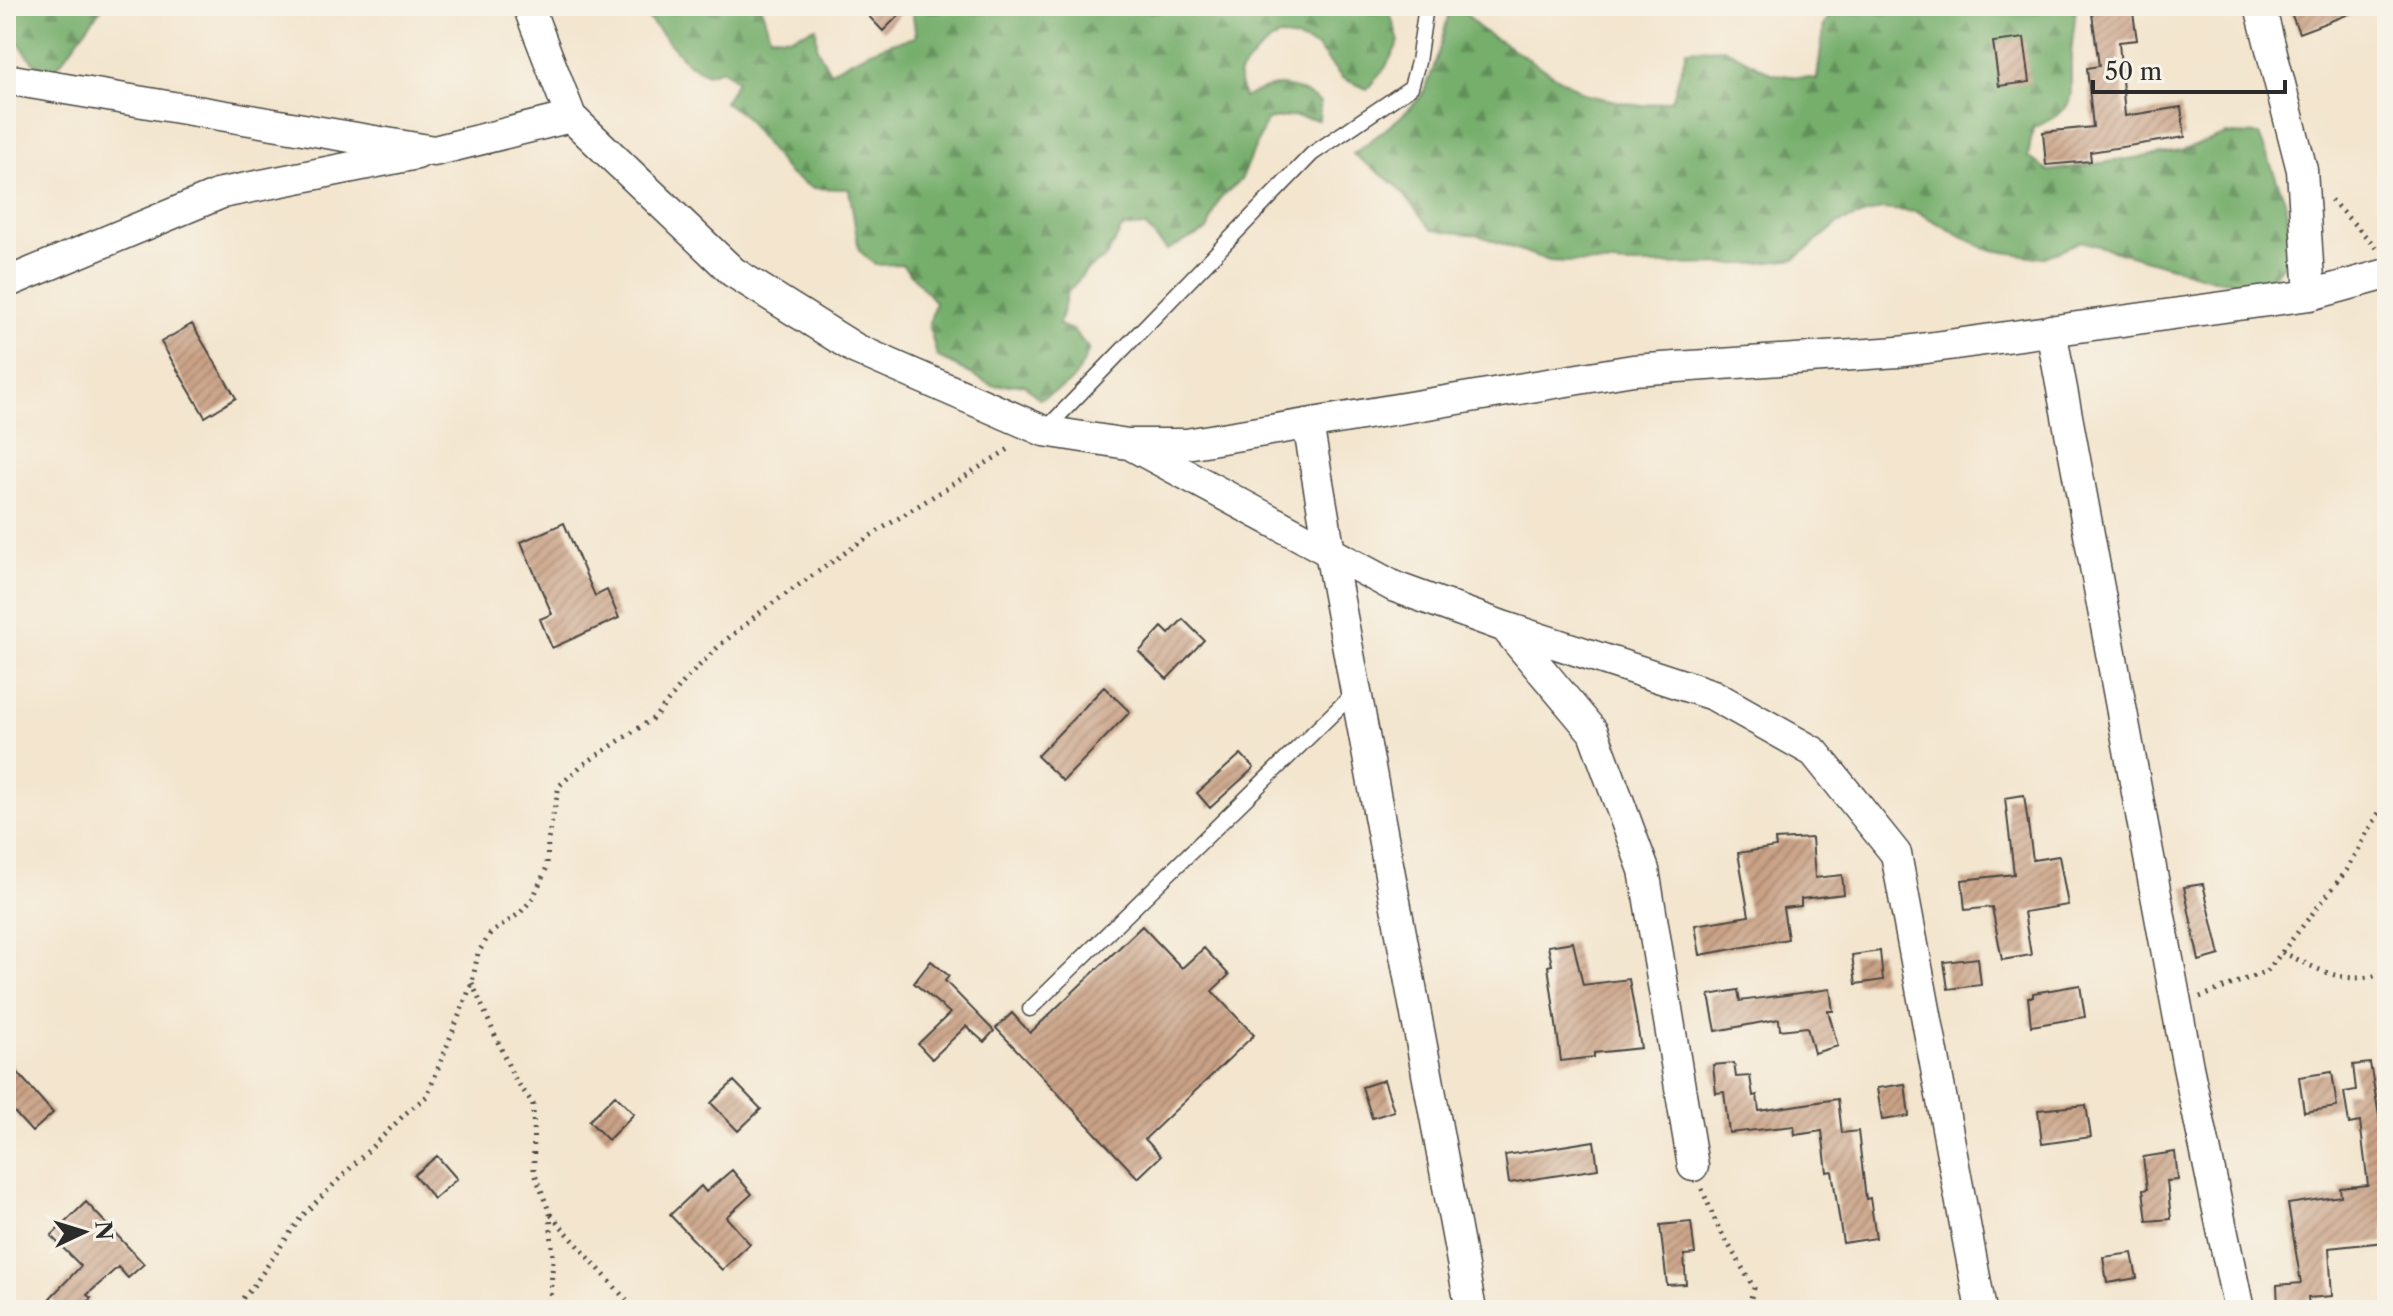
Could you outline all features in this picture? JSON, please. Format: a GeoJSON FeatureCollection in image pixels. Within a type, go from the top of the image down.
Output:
{"type":"FeatureCollection","features":[{"type":"Feature","properties":{"kind":"street"},"geometry":{"type":"LineString","coordinates":[[528,6],[571,117],[733,272],[856,349],[1044,431],[1128,444],[1186,444],[1633,370],[1898,352],[2310,295],[2387,274]]}},
{"type":"Feature","properties":{"kind":"street"},"geometry":{"type":"LineString","coordinates":[[2260,6],[2302,170],[2310,295]]}},
{"type":"Feature","properties":{"kind":"street"},"geometry":{"type":"LineString","coordinates":[[6,79],[434,151]]}},
{"type":"Feature","properties":{"kind":"street"},"geometry":{"type":"LineString","coordinates":[[6,283],[222,193],[434,151],[571,117]]}},
{"type":"Feature","properties":{"kind":"street"},"geometry":{"type":"LineString","coordinates":[[2051,330],[2177,1006],[2239,1310]]}},
{"type":"Feature","properties":{"kind":"street"},"geometry":{"type":"LineString","coordinates":[[1308,424],[1471,1310]]}},
{"type":"Feature","properties":{"kind":"street"},"geometry":{"type":"LineString","coordinates":[[1128,444],[1395,587],[1505,627],[1713,695],[1814,752],[1896,854],[1981,1310]]}},
{"type":"Feature","properties":{"kind":"street"},"geometry":{"type":"LineString","coordinates":[[1505,627],[1593,732],[1644,870],[1693,1166]]}},
{"type":"Feature","properties":{"kind":"lane"},"geometry":{"type":"LineString","coordinates":[[1044,431],[1312,154],[1411,87],[1426,6]]}},
{"type":"Feature","properties":{"kind":"lane"},"geometry":{"type":"LineString","coordinates":[[1030,1009],[1356,691]]}},
{"type":"Feature","properties":{"kind":"path"},"geometry":{"type":"LineString","coordinates":[[2302,170],[2387,259]]}},
{"type":"Feature","properties":{"kind":"path"},"geometry":{"type":"LineString","coordinates":[[232,1310],[252,1288],[301,1217],[427,1096],[472,983],[478,953],[490,934],[520,913],[533,898],[547,867],[548,840],[559,786],[581,766],[654,718],[720,645],[763,610],[930,497],[989,460],[1044,431]]}},
{"type":"Feature","properties":{"kind":"path"},"geometry":{"type":"LineString","coordinates":[[2177,1006],[2267,971],[2347,870],[2387,798]]}},
{"type":"Feature","properties":{"kind":"path"},"geometry":{"type":"LineString","coordinates":[[2282,952],[2338,978],[2368,978],[2387,973]]}},
{"type":"Feature","properties":{"kind":"path"},"geometry":{"type":"LineString","coordinates":[[472,983],[513,1076],[533,1104],[534,1171],[550,1214],[553,1260],[549,1310]]}},
{"type":"Feature","properties":{"kind":"path"},"geometry":{"type":"LineString","coordinates":[[1693,1166],[1717,1225],[1754,1288],[1747,1310]]}},
{"type":"Feature","properties":{"kind":"path"},"geometry":{"type":"LineString","coordinates":[[550,1214],[635,1310]]}},
{"type":"Feature","properties":{"kind":"green space"},"geometry":{"type":"Polygon","coordinates":[[[6,6],[103,6],[53,73],[32,61],[13,35],[6,34],[6,6]]]}},
{"type":"Feature","properties":{"kind":"green space"},"geometry":{"type":"Polygon","coordinates":[[[637,6],[761,6],[770,36],[791,37],[816,27],[817,48],[830,72],[872,51],[916,37],[912,8],[903,11],[898,6],[1388,6],[1399,42],[1385,68],[1367,89],[1342,78],[1317,47],[1297,39],[1278,36],[1255,54],[1238,75],[1244,98],[1264,89],[1291,87],[1320,102],[1319,120],[1293,116],[1267,120],[1241,180],[1220,198],[1207,230],[1167,250],[1145,226],[1122,228],[1107,256],[1086,271],[1067,293],[1059,325],[1073,330],[1089,349],[1080,369],[1065,386],[1039,399],[1024,384],[993,386],[937,356],[929,326],[935,302],[902,264],[875,265],[859,250],[849,189],[812,188],[789,174],[742,114],[724,102],[737,81],[722,69],[707,74],[687,63],[637,6]]]}},
{"type":"Feature","properties":{"kind":"green space"},"geometry":{"type":"Polygon","coordinates":[[[1451,6],[1459,6],[1480,29],[1587,95],[1641,106],[1672,100],[1687,50],[1724,48],[1773,74],[1817,79],[1824,25],[1836,6],[1863,6],[1883,14],[1917,6],[2076,6],[2069,101],[2059,114],[2033,128],[2028,157],[2049,171],[2181,151],[2226,134],[2259,135],[2285,200],[2292,255],[2268,283],[2217,280],[2081,241],[2043,258],[1986,249],[1917,212],[1881,209],[1839,223],[1795,259],[1753,264],[1633,265],[1549,261],[1478,235],[1432,230],[1397,186],[1353,154],[1419,99],[1429,81],[1451,6]]]}},
{"type":"Feature","properties":{"kind":"building"},"geometry":{"type":"Polygon","coordinates":[[[859,6],[908,6],[883,31],[859,6]]]}},
{"type":"Feature","properties":{"kind":"building"},"geometry":{"type":"Polygon","coordinates":[[[2091,6],[2132,6],[2137,40],[2119,42],[2125,116],[2181,107],[2185,137],[2090,152],[2091,161],[2046,165],[2043,132],[2093,127],[2087,68],[2099,66],[2091,6]]]}},
{"type":"Feature","properties":{"kind":"building"},"geometry":{"type":"Polygon","coordinates":[[[2310,6],[2365,8],[2299,33],[2291,13],[2310,6]]]}},
{"type":"Feature","properties":{"kind":"building"},"geometry":{"type":"Polygon","coordinates":[[[2024,38],[2030,82],[1999,86],[1993,42],[2024,38]]]}},
{"type":"Feature","properties":{"kind":"building"},"geometry":{"type":"Polygon","coordinates":[[[192,324],[236,398],[205,417],[161,342],[192,324]]]}},
{"type":"Feature","properties":{"kind":"building"},"geometry":{"type":"Polygon","coordinates":[[[564,523],[595,596],[607,590],[619,618],[552,648],[540,619],[552,614],[521,542],[564,523]]]}},
{"type":"Feature","properties":{"kind":"building"},"geometry":{"type":"Polygon","coordinates":[[[1183,619],[1204,640],[1167,679],[1139,652],[1162,627],[1169,634],[1183,619]]]}},
{"type":"Feature","properties":{"kind":"building"},"geometry":{"type":"Polygon","coordinates":[[[1104,687],[1130,712],[1063,781],[1037,756],[1104,687]]]}},
{"type":"Feature","properties":{"kind":"building"},"geometry":{"type":"Polygon","coordinates":[[[1241,754],[1254,768],[1210,808],[1197,793],[1241,754]]]}},
{"type":"Feature","properties":{"kind":"building"},"geometry":{"type":"Polygon","coordinates":[[[2024,795],[2033,860],[2059,856],[2068,905],[2024,912],[2031,955],[2002,960],[1992,907],[1965,910],[1962,880],[2014,874],[2005,798],[2024,795]]]}},
{"type":"Feature","properties":{"kind":"building"},"geometry":{"type":"Polygon","coordinates":[[[1812,838],[1815,878],[1842,875],[1844,894],[1801,899],[1801,906],[1783,908],[1788,939],[1700,955],[1695,925],[1749,916],[1738,853],[1776,847],[1775,840],[1812,838]]]}},
{"type":"Feature","properties":{"kind":"building"},"geometry":{"type":"Polygon","coordinates":[[[2203,884],[2220,955],[2199,961],[2184,887],[2203,884]]]}},
{"type":"Feature","properties":{"kind":"building"},"geometry":{"type":"Polygon","coordinates":[[[1142,926],[1182,968],[1204,948],[1229,975],[1212,991],[1254,1035],[1145,1139],[1161,1156],[1138,1178],[996,1028],[1012,1013],[1030,1033],[1142,926]]]}},
{"type":"Feature","properties":{"kind":"building"},"geometry":{"type":"Polygon","coordinates":[[[1573,942],[1583,985],[1629,979],[1641,1048],[1594,1053],[1594,1057],[1561,1061],[1548,946],[1573,942]]]}},
{"type":"Feature","properties":{"kind":"building"},"geometry":{"type":"Polygon","coordinates":[[[1880,951],[1883,980],[1856,984],[1852,955],[1880,951]]]}},
{"type":"Feature","properties":{"kind":"building"},"geometry":{"type":"Polygon","coordinates":[[[1978,958],[1981,985],[1948,989],[1944,962],[1978,958]]]}},
{"type":"Feature","properties":{"kind":"building"},"geometry":{"type":"Polygon","coordinates":[[[931,961],[949,976],[945,981],[994,1031],[984,1042],[966,1026],[932,1059],[918,1044],[950,1013],[914,983],[931,961]]]}},
{"type":"Feature","properties":{"kind":"building"},"geometry":{"type":"Polygon","coordinates":[[[2080,985],[2085,1017],[2031,1026],[2028,997],[2033,997],[2033,993],[2080,985]]]}},
{"type":"Feature","properties":{"kind":"building"},"geometry":{"type":"Polygon","coordinates":[[[1830,989],[1833,1011],[1828,1011],[1838,1046],[1814,1053],[1807,1027],[1780,1030],[1779,1019],[1716,1031],[1709,995],[1738,990],[1740,1001],[1830,989]]]}},
{"type":"Feature","properties":{"kind":"building"},"geometry":{"type":"Polygon","coordinates":[[[6,1059],[53,1113],[32,1132],[6,1103],[6,1059]]]}},
{"type":"Feature","properties":{"kind":"building"},"geometry":{"type":"Polygon","coordinates":[[[1734,1063],[1736,1077],[1750,1076],[1759,1111],[1838,1099],[1842,1133],[1858,1131],[1866,1199],[1870,1198],[1876,1238],[1843,1243],[1832,1171],[1827,1172],[1822,1131],[1795,1135],[1794,1126],[1729,1133],[1724,1092],[1716,1093],[1713,1065],[1734,1063]]]}},
{"type":"Feature","properties":{"kind":"building"},"geometry":{"type":"Polygon","coordinates":[[[2370,1063],[2387,1162],[2387,1227],[2383,1227],[2384,1242],[2329,1248],[2332,1296],[2308,1298],[2309,1310],[2278,1310],[2277,1285],[2301,1283],[2288,1204],[2341,1196],[2340,1188],[2368,1185],[2360,1122],[2349,1124],[2344,1092],[2356,1090],[2353,1065],[2370,1063]]]}},
{"type":"Feature","properties":{"kind":"building"},"geometry":{"type":"Polygon","coordinates":[[[2332,1072],[2337,1107],[2304,1112],[2299,1077],[2332,1072]]]}},
{"type":"Feature","properties":{"kind":"building"},"geometry":{"type":"Polygon","coordinates":[[[1384,1080],[1394,1111],[1372,1118],[1362,1087],[1384,1080]]]}},
{"type":"Feature","properties":{"kind":"building"},"geometry":{"type":"Polygon","coordinates":[[[734,1081],[761,1109],[738,1131],[711,1103],[734,1081]]]}},
{"type":"Feature","properties":{"kind":"building"},"geometry":{"type":"Polygon","coordinates":[[[1905,1084],[1909,1116],[1882,1120],[1877,1088],[1905,1084]]]}},
{"type":"Feature","properties":{"kind":"building"},"geometry":{"type":"Polygon","coordinates":[[[615,1095],[634,1114],[608,1140],[589,1121],[615,1095]]]}},
{"type":"Feature","properties":{"kind":"building"},"geometry":{"type":"Polygon","coordinates":[[[2086,1105],[2091,1137],[2042,1144],[2038,1110],[2086,1105]]]}},
{"type":"Feature","properties":{"kind":"building"},"geometry":{"type":"Polygon","coordinates":[[[1594,1141],[1598,1169],[1509,1183],[1505,1155],[1594,1141]]]}},
{"type":"Feature","properties":{"kind":"building"},"geometry":{"type":"Polygon","coordinates":[[[2175,1152],[2178,1180],[2167,1181],[2171,1219],[2147,1221],[2143,1157],[2175,1152]]]}},
{"type":"Feature","properties":{"kind":"building"},"geometry":{"type":"Polygon","coordinates":[[[437,1156],[457,1179],[434,1199],[414,1175],[437,1156]]]}},
{"type":"Feature","properties":{"kind":"building"},"geometry":{"type":"Polygon","coordinates":[[[732,1170],[752,1194],[726,1217],[750,1244],[722,1270],[670,1215],[701,1186],[706,1192],[732,1170]]]}},
{"type":"Feature","properties":{"kind":"building"},"geometry":{"type":"Polygon","coordinates":[[[86,1202],[144,1264],[128,1278],[118,1267],[87,1295],[91,1298],[80,1310],[63,1310],[50,1298],[81,1266],[51,1236],[86,1202]]]}},
{"type":"Feature","properties":{"kind":"building"},"geometry":{"type":"Polygon","coordinates":[[[1691,1222],[1695,1254],[1684,1255],[1686,1284],[1667,1285],[1660,1225],[1691,1222]]]}},
{"type":"Feature","properties":{"kind":"building"},"geometry":{"type":"Polygon","coordinates":[[[2132,1253],[2137,1278],[2107,1283],[2103,1257],[2132,1253]]]}}]}
